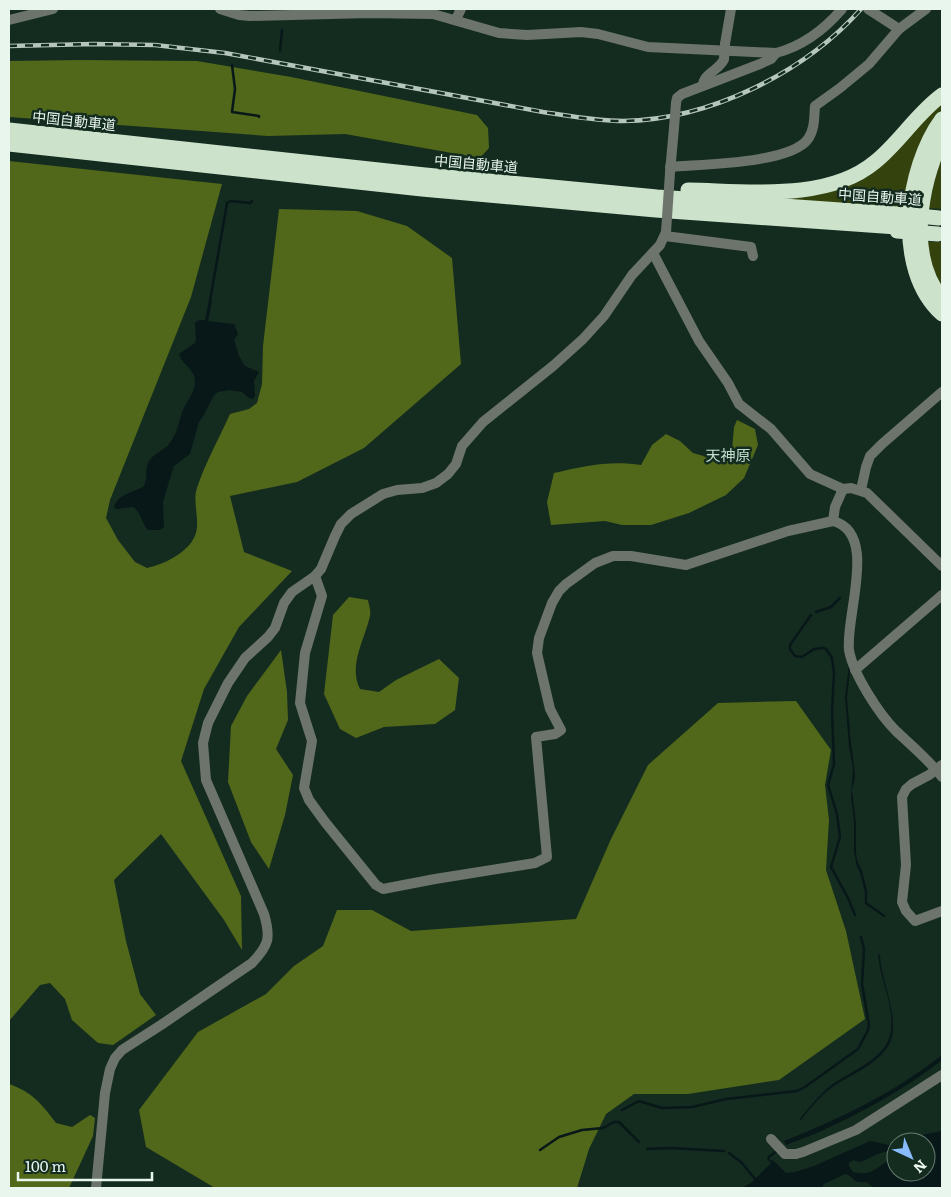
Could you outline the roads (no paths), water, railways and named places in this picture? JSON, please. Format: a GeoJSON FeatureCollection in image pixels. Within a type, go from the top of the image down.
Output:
{"type":"FeatureCollection","features":[{"type":"Feature","properties":{"kind":"highway"},"geometry":{"type":"LineString","coordinates":[[564,188],[790,191],[831,186],[853,177],[873,164],[924,110],[942,95]]}},
{"type":"Feature","properties":{"kind":"highway"},"geometry":{"type":"LineString","coordinates":[[942,118],[927,145],[918,172],[913,200],[910,238],[917,277],[942,314]]}},
{"type":"Feature","properties":{"kind":"highway","name":"中国自動車道"},"geometry":{"type":"LineString","coordinates":[[9,130],[425,176],[657,197],[897,224]]}},
{"type":"Feature","properties":{"kind":"highway"},"geometry":{"type":"LineString","coordinates":[[942,138],[925,190],[921,235],[923,255],[928,274],[942,299]]}},
{"type":"Feature","properties":{"kind":"highway","name":"中国自動車道"},"geometry":{"type":"LineString","coordinates":[[9,144],[422,189],[656,210],[764,218],[940,227]]}},
{"type":"Feature","properties":{"kind":"street"},"geometry":{"type":"LineString","coordinates":[[9,20],[53,9]]}},
{"type":"Feature","properties":{"kind":"street"},"geometry":{"type":"LineString","coordinates":[[220,9],[239,15],[250,16],[410,12],[433,14],[499,32],[527,35],[581,32],[598,34],[654,48],[776,53],[792,49],[805,42],[821,30],[842,9]]}},
{"type":"Feature","properties":{"kind":"street"},"geometry":{"type":"LineString","coordinates":[[456,20],[461,9]]}},
{"type":"Feature","properties":{"kind":"street"},"geometry":{"type":"LineString","coordinates":[[703,85],[705,78],[717,70],[724,59],[732,9]]}},
{"type":"Feature","properties":{"kind":"street"},"geometry":{"type":"LineString","coordinates":[[868,9],[899,29]]}},
{"type":"Feature","properties":{"kind":"street"},"geometry":{"type":"LineString","coordinates":[[670,170],[764,159],[783,155],[800,148],[813,130],[815,106],[869,64],[899,29],[926,9]]}},
{"type":"Feature","properties":{"kind":"street"},"geometry":{"type":"LineString","coordinates":[[96,1188],[105,1092],[110,1069],[115,1058],[122,1050],[161,1026],[252,964],[263,952],[268,939],[268,928],[264,914],[206,780],[203,742],[208,723],[228,684],[245,658],[275,628],[284,603],[292,592],[315,576],[326,560],[341,524],[351,514],[383,494],[397,490],[422,488],[436,483],[448,474],[456,464],[462,446],[469,436],[499,407],[553,366],[583,338],[604,316],[632,274],[653,254],[665,234],[677,98],[703,85],[771,59],[776,53]]}},
{"type":"Feature","properties":{"kind":"street"},"geometry":{"type":"LineString","coordinates":[[665,234],[750,247],[752,256]]}},
{"type":"Feature","properties":{"kind":"street"},"geometry":{"type":"LineString","coordinates":[[653,254],[699,340],[728,383],[739,404],[771,429],[810,474],[843,488],[852,488],[867,493],[942,566]]}},
{"type":"Feature","properties":{"kind":"street"},"geometry":{"type":"LineString","coordinates":[[861,490],[870,456],[942,392]]}},
{"type":"Feature","properties":{"kind":"street"},"geometry":{"type":"LineString","coordinates":[[833,521],[835,508],[843,488]]}},
{"type":"Feature","properties":{"kind":"street"},"geometry":{"type":"LineString","coordinates":[[315,576],[322,596],[305,653],[300,702],[312,741],[304,788],[309,800],[325,822],[376,885],[383,889],[535,863],[547,857],[536,737],[555,734],[561,730],[550,709],[537,653],[552,603],[566,584],[595,563],[613,556],[630,556],[686,565],[788,531],[833,521],[840,522],[852,534],[856,543],[857,570],[848,640],[855,670],[860,682],[894,730],[940,770],[912,784],[906,789],[902,797],[906,865],[902,902],[906,911],[915,920],[942,911]]}},
{"type":"Feature","properties":{"kind":"street"},"geometry":{"type":"LineString","coordinates":[[855,670],[942,595]]}},
{"type":"Feature","properties":{"kind":"street"},"geometry":{"type":"LineString","coordinates":[[771,1139],[784,1154],[804,1152],[856,1130],[942,1075]]}},
{"type":"Feature","properties":{"kind":"waterway"},"geometry":{"type":"LineString","coordinates":[[280,51],[282,30]]}},
{"type":"Feature","properties":{"kind":"waterway"},"geometry":{"type":"LineString","coordinates":[[232,65],[235,89],[232,112],[259,117]]}},
{"type":"Feature","properties":{"kind":"waterway"},"geometry":{"type":"LineString","coordinates":[[210,301],[227,203],[231,201],[250,203],[252,201]]}},
{"type":"Feature","properties":{"kind":"waterway"},"geometry":{"type":"LineString","coordinates":[[816,612],[831,607],[840,598]]}},
{"type":"Feature","properties":{"kind":"waterway"},"geometry":{"type":"LineString","coordinates":[[811,615],[790,645],[790,649],[795,656],[802,657],[814,649],[823,648],[826,649],[832,658],[834,673],[832,711],[834,764],[828,785],[837,814],[840,837],[831,867],[855,915]]}},
{"type":"Feature","properties":{"kind":"waterway"},"geometry":{"type":"LineString","coordinates":[[861,872],[866,891],[866,903],[884,916]]}},
{"type":"Feature","properties":{"kind":"waterway"},"geometry":{"type":"LineString","coordinates":[[622,1110],[639,1101],[662,1108],[692,1107],[726,1099],[797,1091],[858,1049],[869,1025],[862,984],[864,949],[861,937]]}},
{"type":"Feature","properties":{"kind":"waterway"},"geometry":{"type":"LineString","coordinates":[[540,1150],[559,1137],[582,1130],[603,1128],[614,1122],[619,1122],[639,1142]]}},
{"type":"Feature","properties":{"kind":"waterway"},"geometry":{"type":"LineString","coordinates":[[647,1149],[669,1148],[724,1151]]}},
{"type":"Feature","properties":{"kind":"waterway"},"geometry":{"type":"LineString","coordinates":[[769,1157],[778,1150]]}},
{"type":"Feature","properties":{"kind":"waterway"},"geometry":{"type":"LineString","coordinates":[[729,1153],[741,1162],[756,1180]]}},
{"type":"Feature","properties":{"kind":"railway"},"geometry":{"type":"LineString","coordinates":[[9,46],[155,45],[225,53],[543,112],[623,121],[656,119],[688,112],[721,102],[753,89],[812,53],[838,32],[861,9]]}},
{"type":"Feature","properties":{"kind":"district","name":"天神原"},"geometry":{"type":"Point","coordinates":[728,456]}}]}
